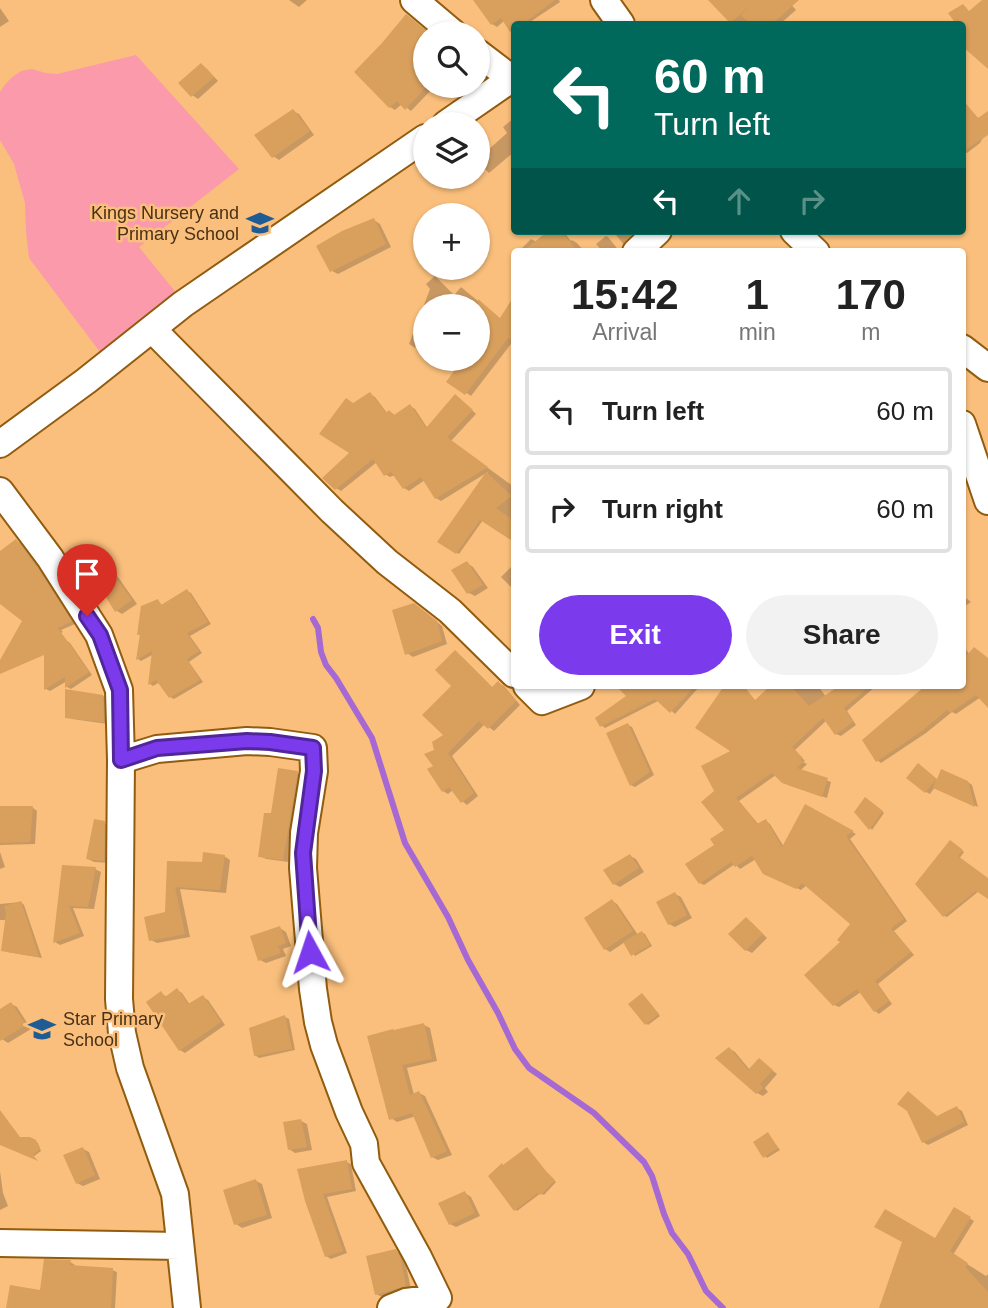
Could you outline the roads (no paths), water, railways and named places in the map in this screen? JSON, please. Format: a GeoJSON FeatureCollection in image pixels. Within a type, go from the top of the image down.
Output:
{"type":"FeatureCollection","features":[{"type":"Feature","properties":{"kind":"street"},"geometry":{"type":"LineString","coordinates":[[414,0],[439,21]]}},
{"type":"Feature","properties":{"kind":"street"},"geometry":{"type":"LineString","coordinates":[[490,62],[511,77]]}},
{"type":"Feature","properties":{"kind":"street"},"geometry":{"type":"LineString","coordinates":[[463,112],[511,79]]}},
{"type":"Feature","properties":{"kind":"street"},"geometry":{"type":"LineString","coordinates":[[0,444],[86,381],[183,304],[413,146]]}},
{"type":"Feature","properties":{"kind":"street"},"geometry":{"type":"LineString","coordinates":[[640,248],[654,235]]}},
{"type":"Feature","properties":{"kind":"street"},"geometry":{"type":"LineString","coordinates":[[798,235],[812,248]]}},
{"type":"Feature","properties":{"kind":"street"},"geometry":{"type":"LineString","coordinates":[[152,328],[332,511],[387,562],[450,611],[511,671]]}},
{"type":"Feature","properties":{"kind":"street"},"geometry":{"type":"LineString","coordinates":[[966,351],[988,368]]}},
{"type":"Feature","properties":{"kind":"street"},"geometry":{"type":"LineString","coordinates":[[966,436],[988,500]]}},
{"type":"Feature","properties":{"kind":"street"},"geometry":{"type":"LineString","coordinates":[[0,491],[50,558],[100,635],[120,690],[119,999],[122,1033],[130,1068],[174,1194],[187,1308]]}},
{"type":"Feature","properties":{"kind":"street"},"geometry":{"type":"LineString","coordinates":[[530,689],[542,701],[573,689]]}},
{"type":"Feature","properties":{"kind":"street"},"geometry":{"type":"LineString","coordinates":[[121,760],[157,748],[247,741],[313,748],[314,771],[304,833],[303,868],[318,1022],[349,1112],[364,1144],[366,1163],[438,1298],[406,1302],[391,1308]]}},
{"type":"Feature","properties":{"kind":"street"},"geometry":{"type":"LineString","coordinates":[[0,1243],[180,1246]]}},
{"type":"Feature","properties":{"kind":"waterway"},"geometry":{"type":"LineString","coordinates":[[313,619],[318,628],[321,652],[326,665],[372,738],[405,843],[448,917],[515,1049],[529,1068],[594,1113],[644,1162],[652,1176],[672,1233],[688,1254],[706,1291],[723,1308]]}},
{"type":"Feature","properties":{"kind":"place","name":"Kings Nursery and Primary School"},"geometry":{"type":"Point","coordinates":[260,223]}},
{"type":"Feature","properties":{"kind":"place","name":"Star Primary School"},"geometry":{"type":"Point","coordinates":[42,1029]}}]}
